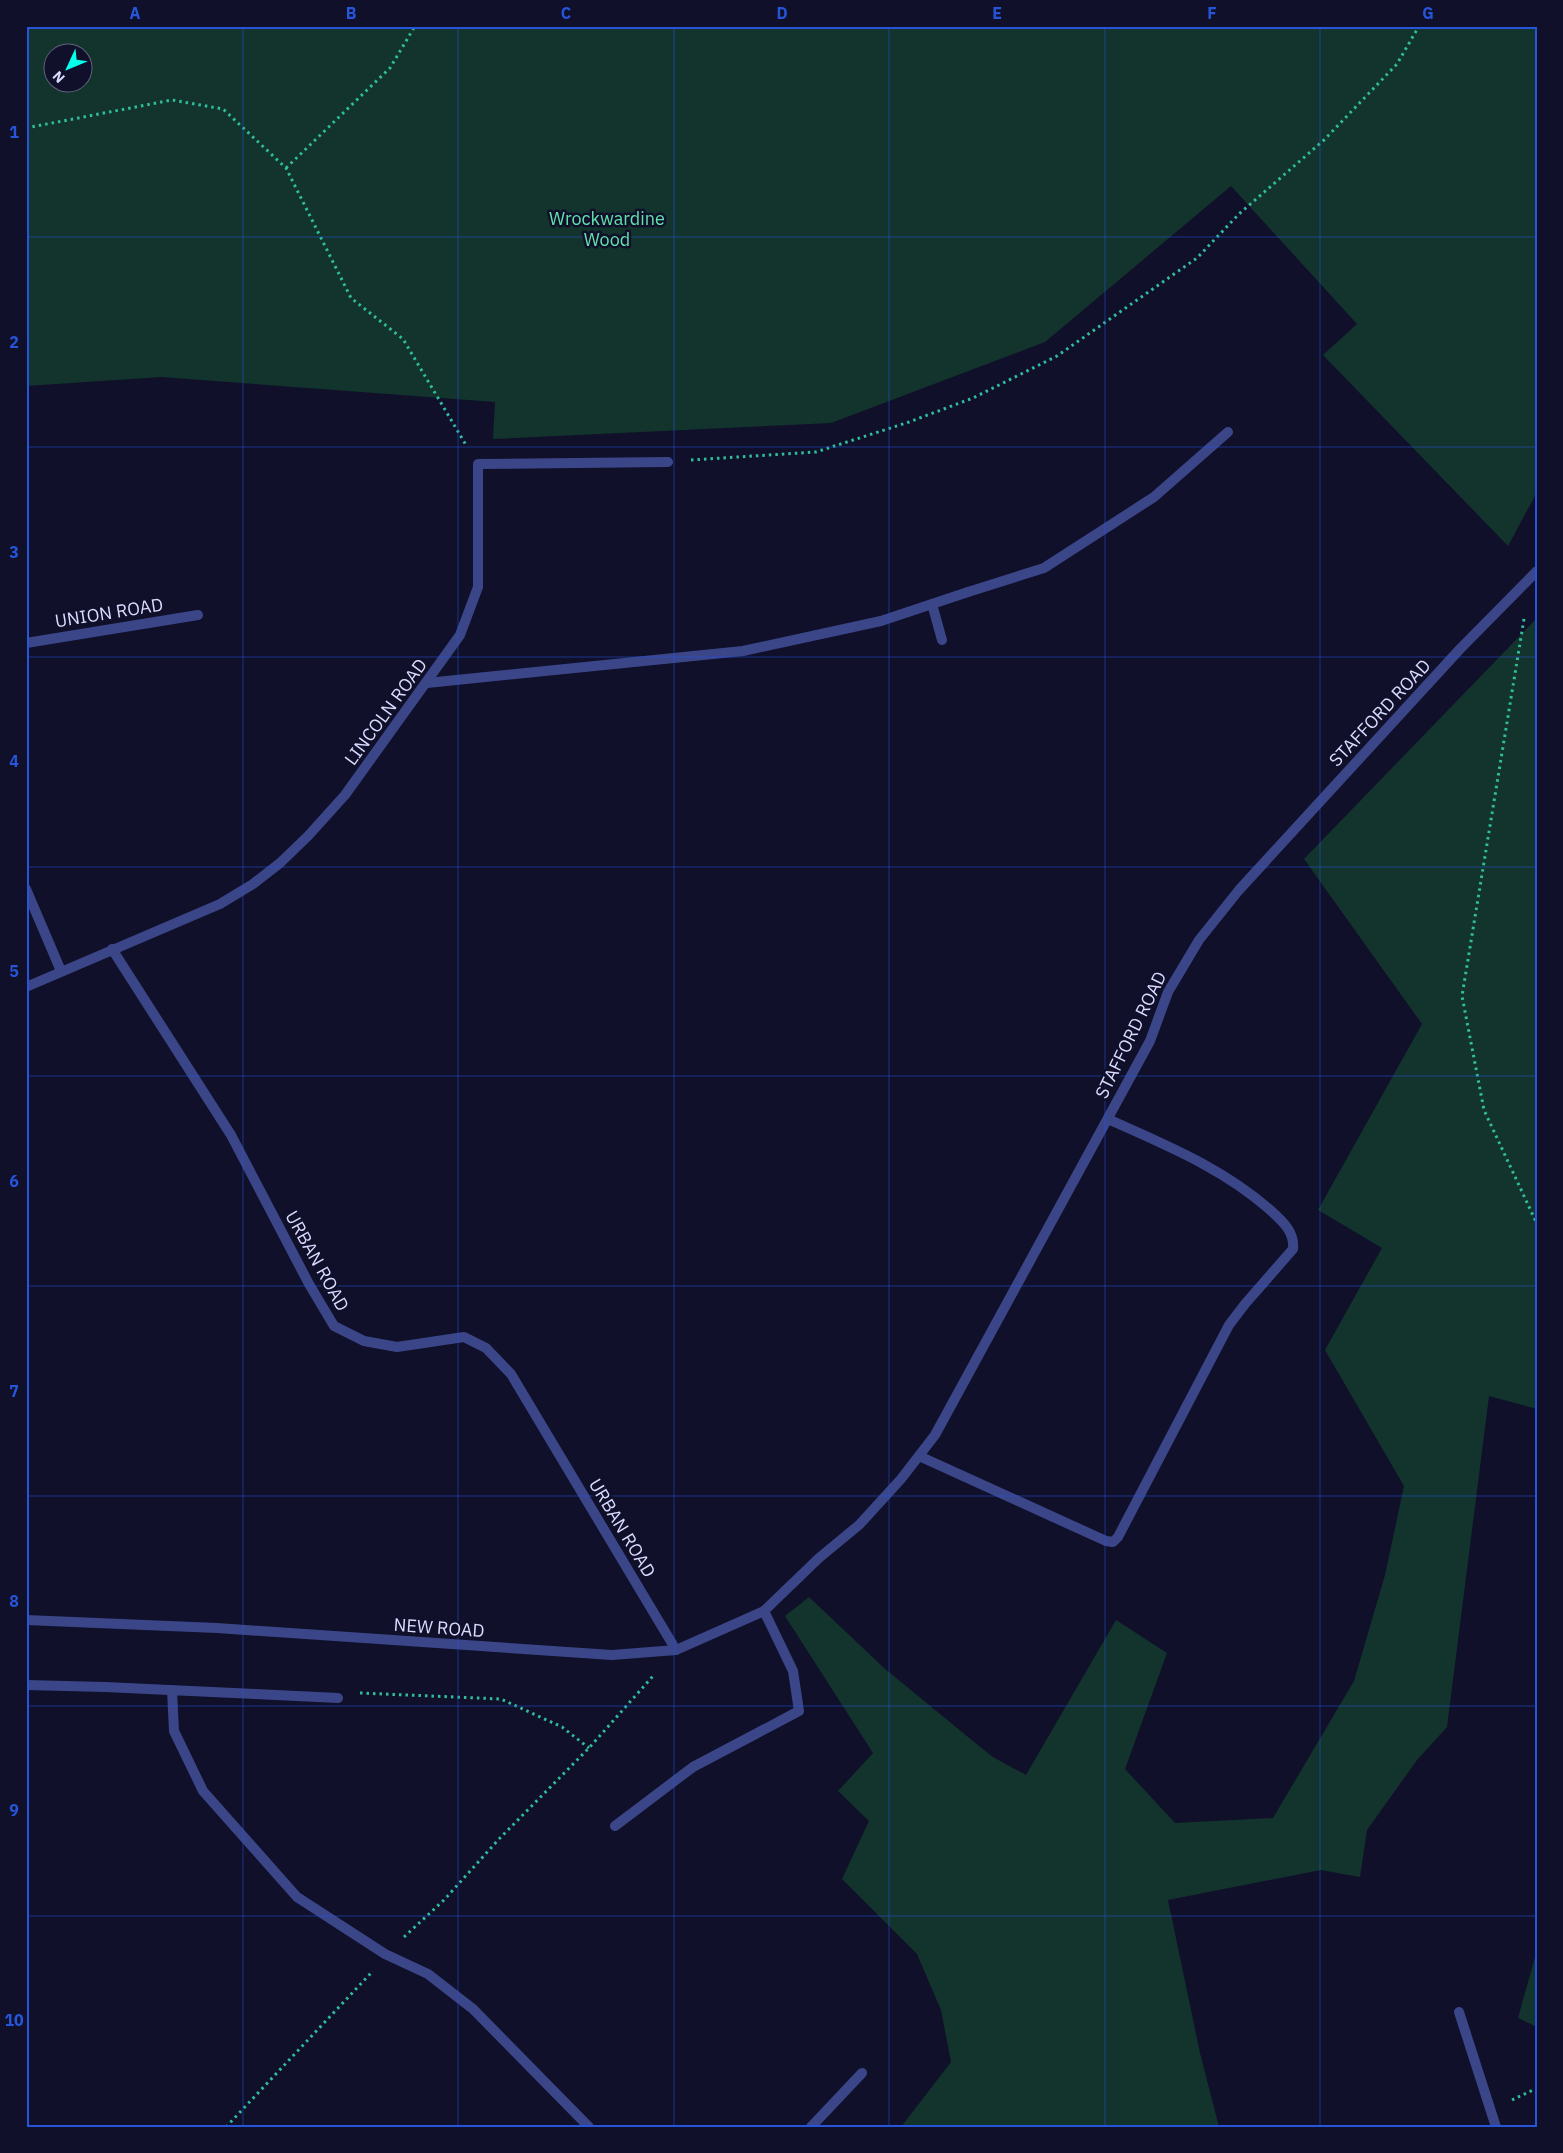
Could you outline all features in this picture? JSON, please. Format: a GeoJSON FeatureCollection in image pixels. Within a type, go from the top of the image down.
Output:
{"type":"FeatureCollection","features":[{"type":"Feature","properties":{"kind":"street"},"geometry":{"type":"LineString","coordinates":[[427,683],[743,651],[881,621],[1044,568],[1154,497],[1228,432]]}},
{"type":"Feature","properties":{"kind":"street"},"geometry":{"type":"LineString","coordinates":[[478,464],[668,462]]}},
{"type":"Feature","properties":{"kind":"street","name":"LINCOLN ROAD"},"geometry":{"type":"LineString","coordinates":[[26,987],[220,904],[253,884],[280,863],[308,836],[345,795],[427,683],[460,634],[478,587],[478,464]]}},
{"type":"Feature","properties":{"kind":"street","name":"STAFFORD ROAD"},"geometry":{"type":"LineString","coordinates":[[820,1558],[859,1526],[901,1479],[935,1435],[1150,1041],[1168,992],[1199,940],[1246,883],[1460,649],[1537,571]]}},
{"type":"Feature","properties":{"kind":"street"},"geometry":{"type":"LineString","coordinates":[[932,604],[942,640]]}},
{"type":"Feature","properties":{"kind":"street","name":"UNION ROAD"},"geometry":{"type":"LineString","coordinates":[[26,643],[198,615]]}},
{"type":"Feature","properties":{"kind":"street"},"geometry":{"type":"LineString","coordinates":[[26,889],[61,971]]}},
{"type":"Feature","properties":{"kind":"street","name":"URBAN ROAD"},"geometry":{"type":"LineString","coordinates":[[112,949],[231,1135],[309,1284],[334,1326],[364,1341],[398,1347],[464,1337],[486,1348],[511,1374],[676,1650]]}},
{"type":"Feature","properties":{"kind":"street"},"geometry":{"type":"LineString","coordinates":[[919,1456],[1106,1541],[1113,1542],[1118,1537],[1229,1325],[1293,1249],[1294,1239],[1289,1229],[1239,1184],[1198,1160],[1108,1119]]}},
{"type":"Feature","properties":{"kind":"street","name":"NEW ROAD"},"geometry":{"type":"LineString","coordinates":[[26,1620],[217,1628],[612,1655],[676,1650],[764,1611],[820,1558]]}},
{"type":"Feature","properties":{"kind":"street"},"geometry":{"type":"LineString","coordinates":[[615,1826],[693,1767],[799,1711],[793,1671],[764,1611]]}},
{"type":"Feature","properties":{"kind":"street"},"geometry":{"type":"LineString","coordinates":[[26,1685],[338,1698]]}},
{"type":"Feature","properties":{"kind":"street"},"geometry":{"type":"LineString","coordinates":[[172,1690],[174,1730],[204,1792],[297,1897],[385,1954],[428,1974],[473,2008],[575,2110],[589,2127]]}},
{"type":"Feature","properties":{"kind":"street"},"geometry":{"type":"LineString","coordinates":[[1460,2012],[1496,2127]]}},
{"type":"Feature","properties":{"kind":"street"},"geometry":{"type":"LineString","coordinates":[[813,2126],[862,2073]]}},
{"type":"Feature","properties":{"kind":"path"},"geometry":{"type":"LineString","coordinates":[[286,168],[390,68],[415,26]]}},
{"type":"Feature","properties":{"kind":"path"},"geometry":{"type":"LineString","coordinates":[[668,462],[816,452],[909,422],[973,398],[1057,356],[1197,258],[1239,214],[1324,140],[1397,64],[1418,26]]}},
{"type":"Feature","properties":{"kind":"path"},"geometry":{"type":"LineString","coordinates":[[26,128],[172,100],[223,109],[286,168],[351,298],[403,339],[478,464]]}},
{"type":"Feature","properties":{"kind":"path"},"geometry":{"type":"LineString","coordinates":[[1524,616],[1462,996],[1484,1110],[1537,1224]]}},
{"type":"Feature","properties":{"kind":"path"},"geometry":{"type":"LineString","coordinates":[[338,1698],[351,1692],[501,1699],[562,1727],[589,1748]]}},
{"type":"Feature","properties":{"kind":"path"},"geometry":{"type":"LineString","coordinates":[[226,2127],[367,1979],[385,1954],[444,1900],[500,1839],[589,1748],[626,1706]]}},
{"type":"Feature","properties":{"kind":"green space","name":"Wrockwardine Wood"},"geometry":{"type":"Polygon","coordinates":[[[26,26],[1537,26],[1537,492],[1508,546],[1323,355],[1357,324],[1231,186],[1045,342],[831,423],[493,439],[495,402],[161,377],[26,386],[26,26]]]}},
{"type":"Feature","properties":{"kind":"green space"},"geometry":{"type":"Polygon","coordinates":[[[1537,618],[1537,1409],[1489,1396],[1447,1727],[1417,1760],[1367,1830],[1360,1877],[1321,1870],[1168,1900],[1200,2053],[1219,2127],[901,2127],[951,2062],[941,2010],[917,1954],[842,1879],[869,1821],[838,1791],[873,1753],[785,1616],[809,1597],[884,1668],[979,1746],[993,1757],[1026,1775],[1116,1620],[1167,1653],[1125,1769],[1175,1823],[1273,1818],[1354,1681],[1385,1575],[1404,1486],[1325,1350],[1382,1248],[1318,1210],[1422,1024],[1304,859],[1537,618]]]}},
{"type":"Feature","properties":{"kind":"green space"},"geometry":{"type":"Polygon","coordinates":[[[1537,1950],[1537,2027],[1518,2018],[1537,1950]]]}}]}
